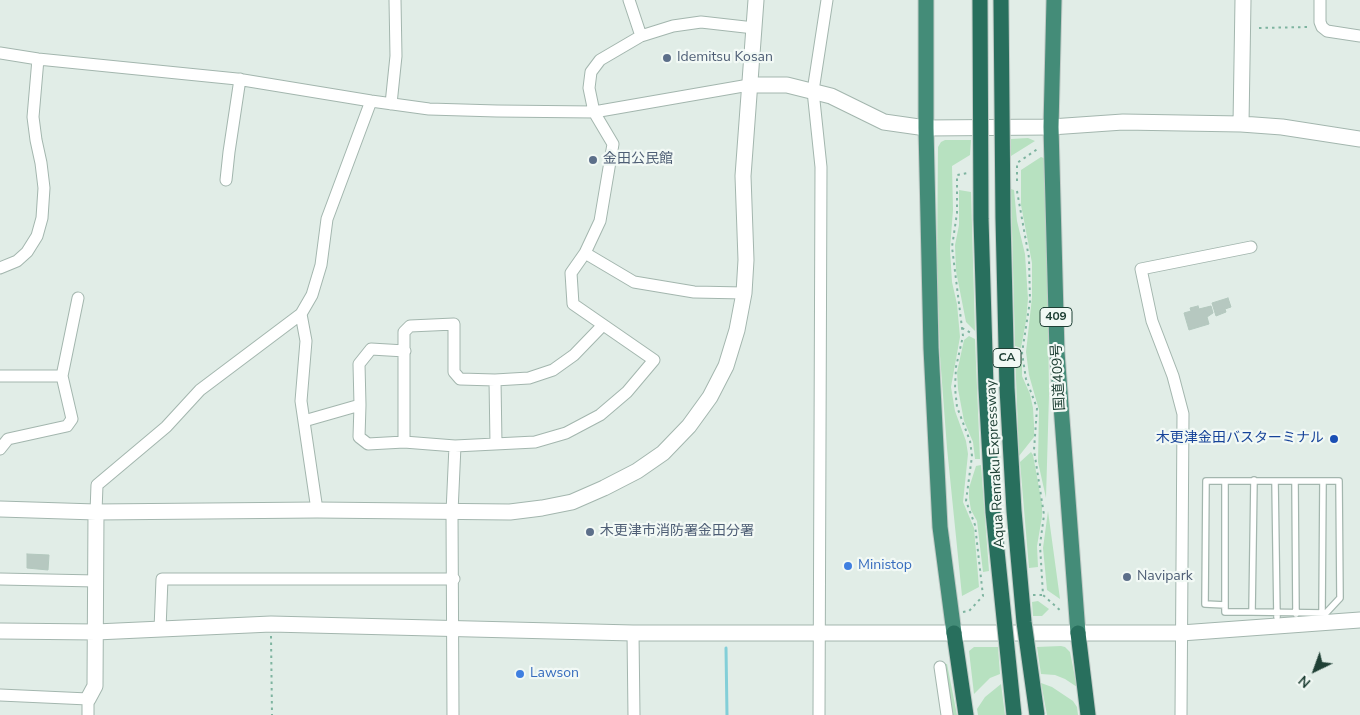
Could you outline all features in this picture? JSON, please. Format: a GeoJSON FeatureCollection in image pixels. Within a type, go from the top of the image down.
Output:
{"type":"FeatureCollection","features":[{"type":"Feature","properties":{"kind":"highway"},"geometry":{"type":"LineString","coordinates":[[926,0],[926,128],[931,348],[940,528],[966,715]]}},
{"type":"Feature","properties":{"kind":"highway","name":"Aqua Renraku Expressway"},"geometry":{"type":"LineString","coordinates":[[980,0],[981,219],[986,388],[994,512],[1014,715]]}},
{"type":"Feature","properties":{"kind":"highway","name":"Aqua Renraku Expressway"},"geometry":{"type":"LineString","coordinates":[[1001,0],[1003,218],[1010,435],[1014,511],[1024,622],[1037,715]]}},
{"type":"Feature","properties":{"kind":"highway","name":"国道409号"},"geometry":{"type":"LineString","coordinates":[[1054,0],[1051,127],[1057,352],[1078,634]]}},
{"type":"Feature","properties":{"kind":"highway"},"geometry":{"type":"LineString","coordinates":[[1078,634],[1088,715]]}},
{"type":"Feature","properties":{"kind":"street"},"geometry":{"type":"LineString","coordinates":[[391,104],[396,56],[395,0]]}},
{"type":"Feature","properties":{"kind":"street"},"geometry":{"type":"LineString","coordinates":[[629,0],[641,36]]}},
{"type":"Feature","properties":{"kind":"street"},"geometry":{"type":"LineString","coordinates":[[0,509],[96,512],[317,510],[510,512],[572,502],[637,471],[663,453],[689,426],[710,396],[726,366],[737,330],[744,293],[746,260],[743,176],[756,0]]}},
{"type":"Feature","properties":{"kind":"street"},"geometry":{"type":"LineString","coordinates":[[819,715],[821,167],[813,91],[827,0]]}},
{"type":"Feature","properties":{"kind":"street"},"geometry":{"type":"LineString","coordinates":[[1241,124],[1243,0]]}},
{"type":"Feature","properties":{"kind":"street"},"geometry":{"type":"LineString","coordinates":[[1320,0],[1320,22],[1322,27],[1327,31],[1360,36]]}},
{"type":"Feature","properties":{"kind":"street"},"geometry":{"type":"LineString","coordinates":[[405,352],[371,349],[359,364],[359,437],[368,444],[404,442],[455,446],[535,442],[566,432],[600,415],[627,392],[654,360],[573,304],[571,273],[585,253],[600,221],[613,144],[594,112],[589,88],[591,72],[600,60],[641,36],[673,26],[701,22],[754,28]]}},
{"type":"Feature","properties":{"kind":"street"},"geometry":{"type":"LineString","coordinates":[[0,53],[38,59],[240,79],[429,109],[594,112],[749,85],[787,84],[831,96],[884,122],[926,128],[1051,127],[1123,122],[1241,124],[1282,127],[1360,139]]}},
{"type":"Feature","properties":{"kind":"street"},"geometry":{"type":"LineString","coordinates":[[0,268],[17,261],[27,252],[37,236],[42,218],[44,188],[33,117],[38,59]]}},
{"type":"Feature","properties":{"kind":"street"},"geometry":{"type":"LineString","coordinates":[[226,180],[240,79]]}},
{"type":"Feature","properties":{"kind":"street"},"geometry":{"type":"LineString","coordinates":[[88,715],[88,699],[95,686],[96,484],[166,427],[200,390],[302,314],[312,295],[321,265],[327,219],[371,101]]}},
{"type":"Feature","properties":{"kind":"street"},"geometry":{"type":"LineString","coordinates":[[1182,715],[1183,414],[1173,376],[1152,321],[1140,269],[1251,248]]}},
{"type":"Feature","properties":{"kind":"street"},"geometry":{"type":"LineString","coordinates":[[585,253],[634,282],[694,292],[744,293]]}},
{"type":"Feature","properties":{"kind":"street"},"geometry":{"type":"LineString","coordinates":[[0,449],[8,439],[67,426],[72,419],[62,376],[78,298]]}},
{"type":"Feature","properties":{"kind":"street"},"geometry":{"type":"LineString","coordinates":[[302,314],[306,341],[301,401],[317,510]]}},
{"type":"Feature","properties":{"kind":"street"},"geometry":{"type":"LineString","coordinates":[[404,442],[404,332],[410,326],[454,324],[454,372],[460,379],[495,380],[529,378],[553,370],[574,355],[603,325]]}},
{"type":"Feature","properties":{"kind":"street"},"geometry":{"type":"LineString","coordinates":[[0,376],[62,376]]}},
{"type":"Feature","properties":{"kind":"street"},"geometry":{"type":"LineString","coordinates":[[495,380],[496,444]]}},
{"type":"Feature","properties":{"kind":"street"},"geometry":{"type":"LineString","coordinates":[[304,421],[360,405]]}},
{"type":"Feature","properties":{"kind":"street"},"geometry":{"type":"LineString","coordinates":[[453,715],[454,579],[452,512],[455,446]]}},
{"type":"Feature","properties":{"kind":"street"},"geometry":{"type":"LineString","coordinates":[[0,579],[96,582]]}},
{"type":"Feature","properties":{"kind":"street"},"geometry":{"type":"LineString","coordinates":[[160,628],[162,579],[454,579]]}},
{"type":"Feature","properties":{"kind":"street"},"geometry":{"type":"LineString","coordinates":[[0,630],[96,632],[271,624],[633,633],[1078,634],[1226,631],[1277,620],[1360,620]]}},
{"type":"Feature","properties":{"kind":"street"},"geometry":{"type":"LineString","coordinates":[[633,633],[634,715]]}},
{"type":"Feature","properties":{"kind":"street"},"geometry":{"type":"LineString","coordinates":[[940,667],[947,715]]}},
{"type":"Feature","properties":{"kind":"street"},"geometry":{"type":"LineString","coordinates":[[0,695],[88,699]]}},
{"type":"Feature","properties":{"kind":"lane"},"geometry":{"type":"LineString","coordinates":[[1252,612],[1254,480]]}},
{"type":"Feature","properties":{"kind":"lane"},"geometry":{"type":"LineString","coordinates":[[1225,481],[1225,605],[1225,612],[1252,612],[1277,620],[1296,614],[1326,613],[1340,598],[1339,481],[1254,480],[1206,481],[1205,604],[1225,605]]}},
{"type":"Feature","properties":{"kind":"lane"},"geometry":{"type":"LineString","coordinates":[[1275,481],[1277,620]]}},
{"type":"Feature","properties":{"kind":"lane"},"geometry":{"type":"LineString","coordinates":[[1296,481],[1296,614]]}},
{"type":"Feature","properties":{"kind":"lane"},"geometry":{"type":"LineString","coordinates":[[1322,481],[1322,613]]}},
{"type":"Feature","properties":{"kind":"path"},"geometry":{"type":"LineString","coordinates":[[1259,28],[1322,27]]}},
{"type":"Feature","properties":{"kind":"path"},"geometry":{"type":"LineString","coordinates":[[1017,181],[1017,163],[1041,147],[1052,146]]}},
{"type":"Feature","properties":{"kind":"path"},"geometry":{"type":"LineString","coordinates":[[952,614],[969,611],[983,596],[975,525],[966,501],[972,456],[970,441],[957,407],[955,388],[956,367],[963,336],[952,247],[957,213],[957,175],[974,172]]}},
{"type":"Feature","properties":{"kind":"path"},"geometry":{"type":"LineString","coordinates":[[1016,190],[1029,258],[1030,301],[1022,353],[1026,379],[1036,408],[1034,450],[1044,510],[1040,545],[1043,595],[1062,612]]}},
{"type":"Feature","properties":{"kind":"path"},"geometry":{"type":"LineString","coordinates":[[271,624],[272,715]]}},
{"type":"Feature","properties":{"kind":"green space"},"geometry":{"type":"Polygon","coordinates":[[[1028,138],[1035,141],[1011,156],[1011,139],[1028,138]]]}},
{"type":"Feature","properties":{"kind":"green space"},"geometry":{"type":"Polygon","coordinates":[[[945,140],[971,140],[970,155],[952,166],[953,210],[950,249],[952,282],[957,304],[960,337],[951,387],[955,411],[966,441],[968,454],[963,502],[974,528],[979,587],[962,596],[940,356],[937,269],[938,147],[945,140]]]}},
{"type":"Feature","properties":{"kind":"green space"},"geometry":{"type":"Polygon","coordinates":[[[1041,157],[1046,159],[1049,395],[1046,498],[1038,462],[1039,410],[1029,375],[1026,352],[1032,297],[1032,263],[1021,205],[1021,170],[1041,157]]]}},
{"type":"Feature","properties":{"kind":"green space"},"geometry":{"type":"Polygon","coordinates":[[[1011,189],[1014,190],[1017,221],[1025,254],[1028,299],[1021,348],[1015,346],[1011,189]]]}},
{"type":"Feature","properties":{"kind":"green space"},"geometry":{"type":"Polygon","coordinates":[[[959,190],[971,192],[975,331],[966,322],[956,271],[955,245],[959,225],[959,190]]]}},
{"type":"Feature","properties":{"kind":"green space"},"geometry":{"type":"Polygon","coordinates":[[[969,336],[975,339],[980,459],[975,459],[973,442],[964,421],[958,389],[957,372],[964,340],[969,336]]]}},
{"type":"Feature","properties":{"kind":"green space"},"geometry":{"type":"Polygon","coordinates":[[[1015,353],[1022,357],[1022,376],[1030,394],[1034,425],[1034,437],[1019,456],[1015,353]]]}},
{"type":"Feature","properties":{"kind":"green space"},"geometry":{"type":"Polygon","coordinates":[[[1031,452],[1042,504],[1042,517],[1037,546],[1038,567],[1029,568],[1020,462],[1031,452]]]}},
{"type":"Feature","properties":{"kind":"green space"},"geometry":{"type":"Polygon","coordinates":[[[981,465],[989,571],[983,572],[977,521],[971,510],[969,498],[969,488],[976,466],[981,465]]]}},
{"type":"Feature","properties":{"kind":"green space"},"geometry":{"type":"Polygon","coordinates":[[[1048,511],[1060,599],[1047,590],[1043,548],[1048,511]]]}},
{"type":"Feature","properties":{"kind":"green space"},"geometry":{"type":"Polygon","coordinates":[[[1038,601],[1049,609],[1042,616],[1033,616],[1032,602],[1038,601]]]}},
{"type":"Feature","properties":{"kind":"green space"},"geometry":{"type":"Polygon","coordinates":[[[1061,646],[1070,652],[1077,687],[1055,675],[1041,674],[1037,647],[1061,646]]]}},
{"type":"Feature","properties":{"kind":"green space"},"geometry":{"type":"Polygon","coordinates":[[[974,647],[998,647],[1000,674],[990,678],[974,694],[969,651],[974,647]]]}},
{"type":"Feature","properties":{"kind":"green space"},"geometry":{"type":"Polygon","coordinates":[[[943,664],[947,664],[957,715],[949,715],[943,664]]]}},
{"type":"Feature","properties":{"kind":"green space"},"geometry":{"type":"Polygon","coordinates":[[[1041,683],[1052,687],[1073,701],[1077,707],[1078,715],[1047,715],[1041,683]]]}},
{"type":"Feature","properties":{"kind":"green space"},"geometry":{"type":"Polygon","coordinates":[[[1001,684],[1005,715],[978,715],[977,709],[985,697],[1001,684]]]}},
{"type":"Feature","properties":{"kind":"building"},"geometry":{"type":"Polygon","coordinates":[[[1228,298],[1231,307],[1225,309],[1226,312],[1216,316],[1212,303],[1228,298]]]}},
{"type":"Feature","properties":{"kind":"building"},"geometry":{"type":"Polygon","coordinates":[[[1198,306],[1199,309],[1211,306],[1213,313],[1207,317],[1209,324],[1189,330],[1184,313],[1191,311],[1190,308],[1198,306]]]}},
{"type":"Feature","properties":{"kind":"building"},"geometry":{"type":"Polygon","coordinates":[[[27,554],[49,555],[48,570],[27,568],[27,554]]]}},
{"type":"Feature","properties":{"kind":"waterway"},"geometry":{"type":"LineString","coordinates":[[726,648],[727,715]]}},
{"type":"Feature","properties":{"kind":"place","name":"Idemitsu Kosan"},"geometry":{"type":"Point","coordinates":[667,58]}},
{"type":"Feature","properties":{"kind":"place","name":"金田公民館"},"geometry":{"type":"Point","coordinates":[593,160]}},
{"type":"Feature","properties":{"kind":"place","name":"木更津金田バスターミナル"},"geometry":{"type":"Point","coordinates":[1334,439]}},
{"type":"Feature","properties":{"kind":"place","name":"木更津市消防署金田分署"},"geometry":{"type":"Point","coordinates":[590,532]}},
{"type":"Feature","properties":{"kind":"place","name":"Ministop"},"geometry":{"type":"Point","coordinates":[848,566]}},
{"type":"Feature","properties":{"kind":"place","name":"Navipark"},"geometry":{"type":"Point","coordinates":[1127,577]}},
{"type":"Feature","properties":{"kind":"place","name":"Lawson"},"geometry":{"type":"Point","coordinates":[520,674]}}]}
